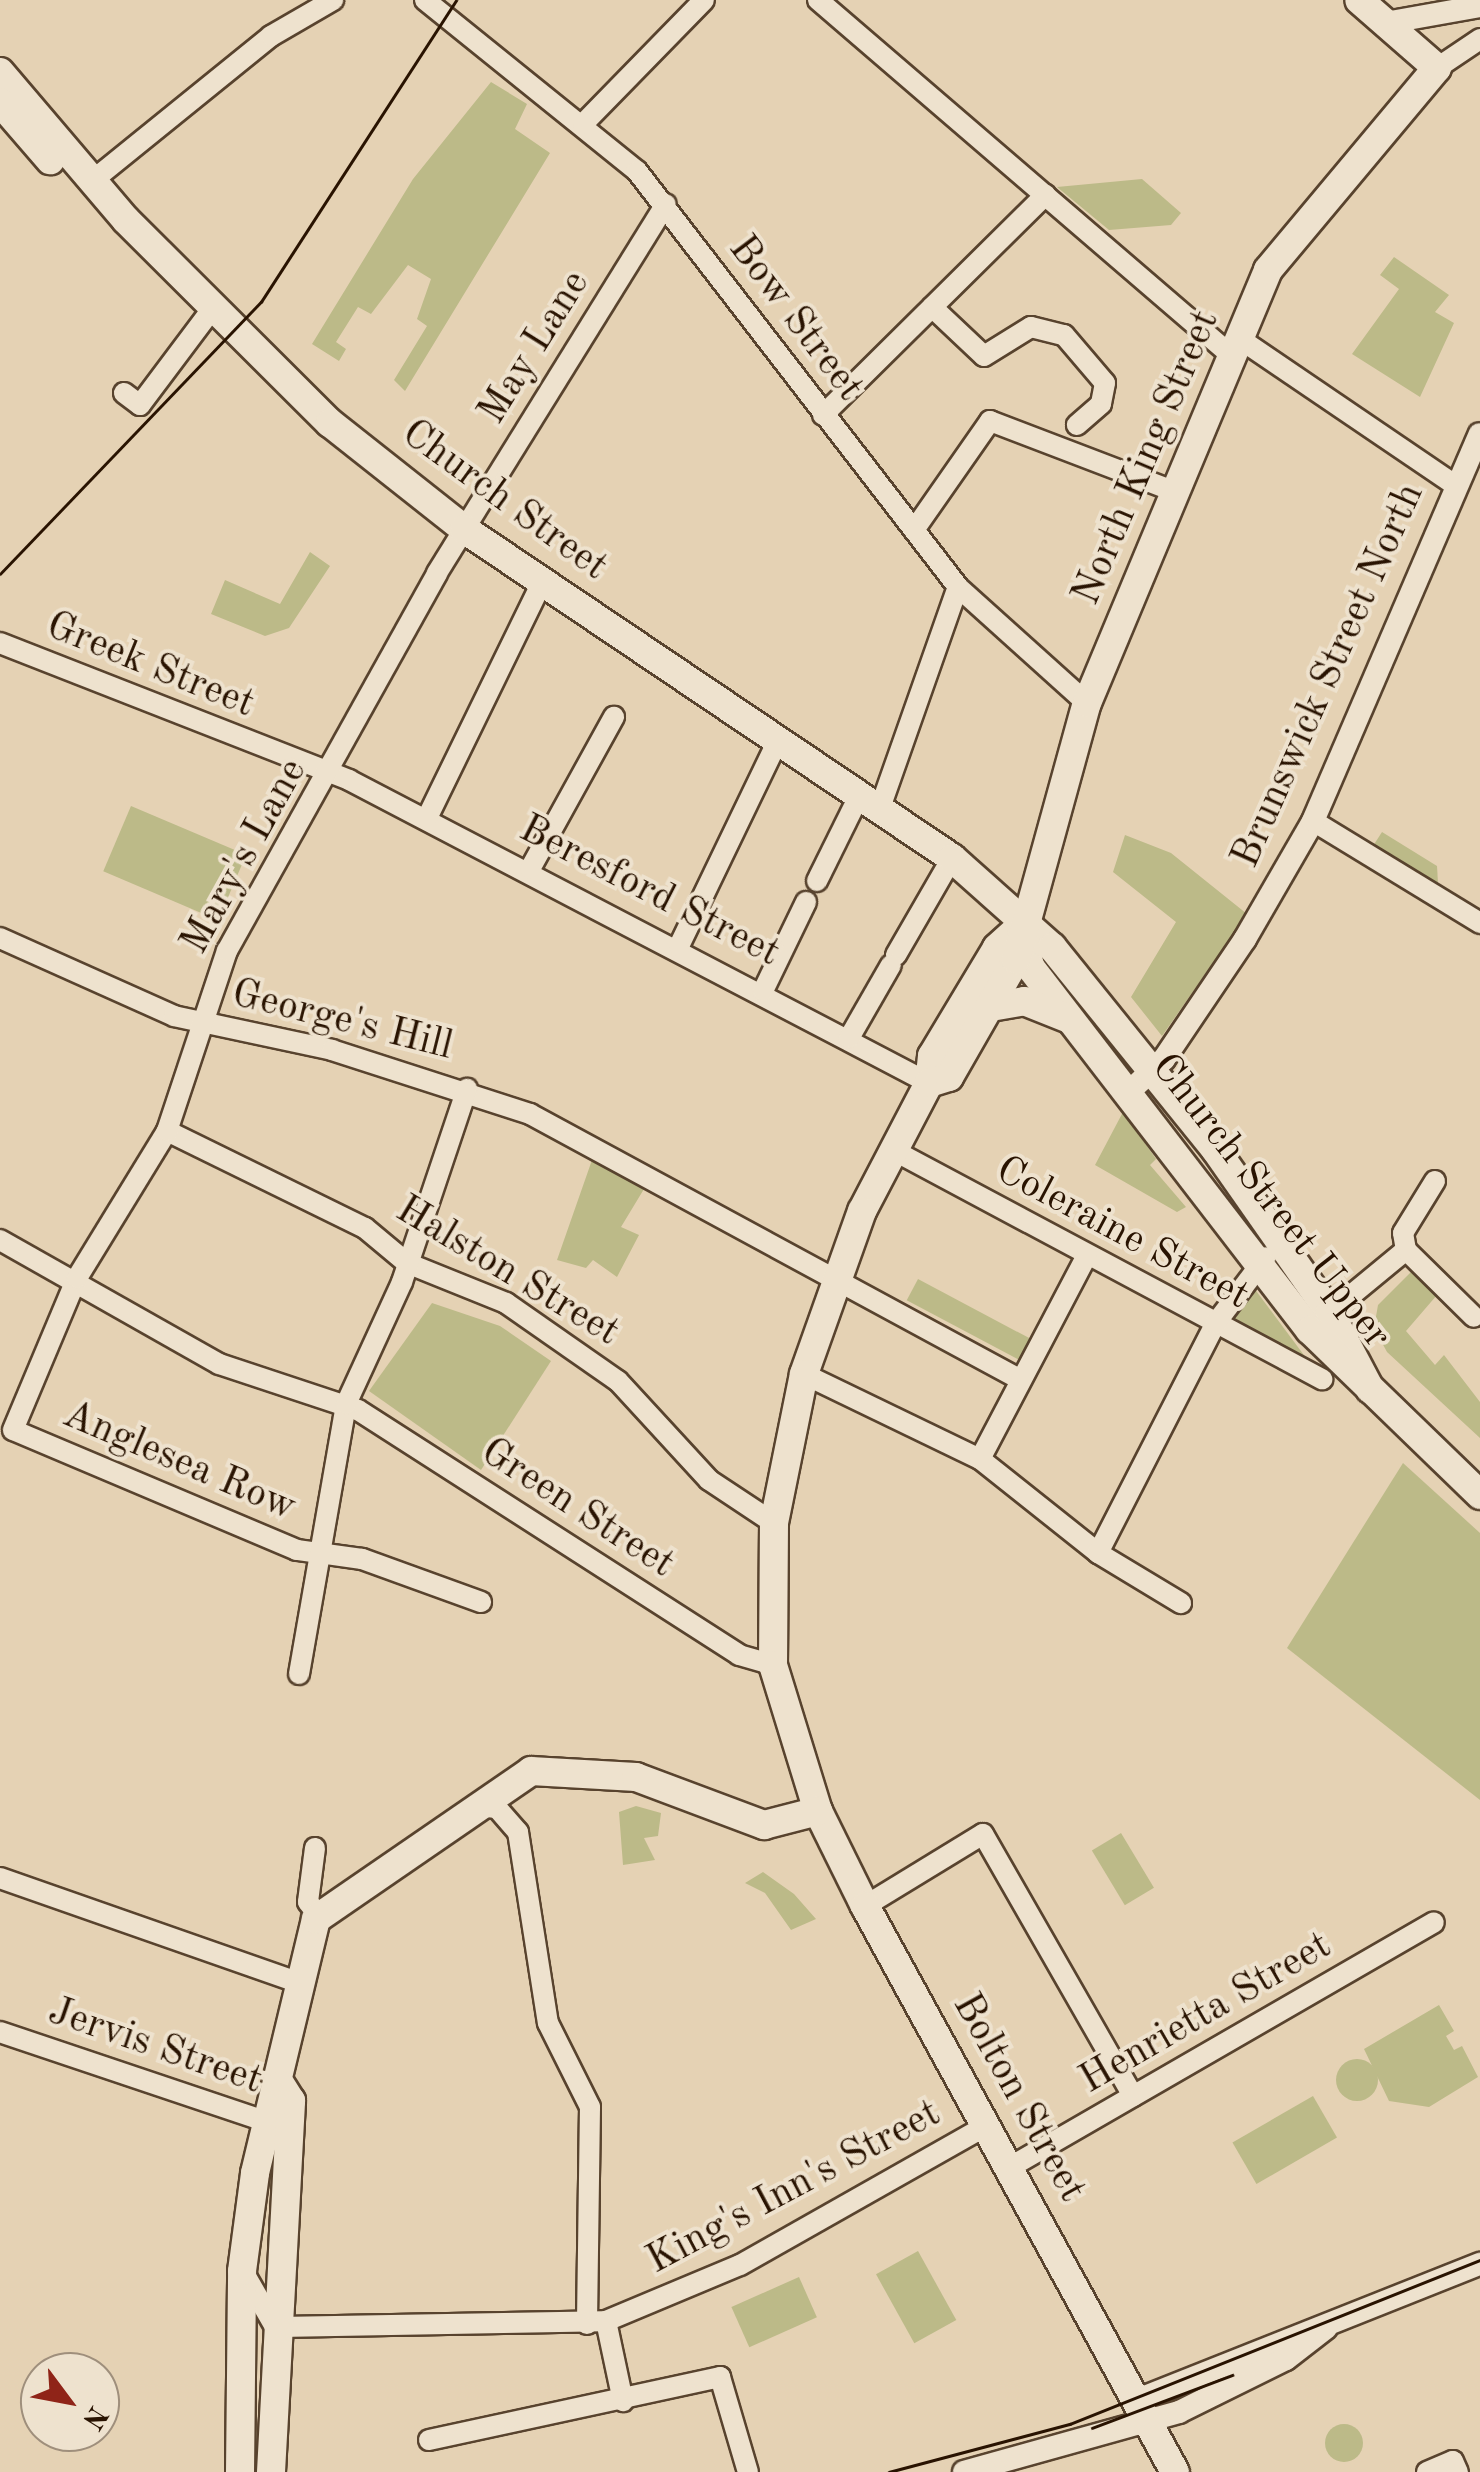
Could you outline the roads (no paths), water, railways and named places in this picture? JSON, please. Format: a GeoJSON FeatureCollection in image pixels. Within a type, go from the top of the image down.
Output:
{"type":"FeatureCollection","features":[{"type":"Feature","properties":{"kind":"main road"},"geometry":{"type":"LineString","coordinates":[[1359,0],[1437,68]]}},
{"type":"Feature","properties":{"kind":"main road","name":"North King Street"},"geometry":{"type":"LineString","coordinates":[[929,1083],[948,1077],[1016,960],[1020,928],[1087,703],[1236,348],[1286,242],[1437,68]]}},
{"type":"Feature","properties":{"kind":"main road","name":"Church Street"},"geometry":{"type":"LineString","coordinates":[[0,72],[90,178],[330,423],[464,529],[952,858],[1020,928]]}},
{"type":"Feature","properties":{"kind":"main road"},"geometry":{"type":"LineString","coordinates":[[0,102],[52,163],[90,178]]}},
{"type":"Feature","properties":{"kind":"main road","name":"North King Street"},"geometry":{"type":"LineString","coordinates":[[818,1812],[773,1665],[774,1522],[804,1374],[891,1148],[929,1083],[932,1056],[997,948],[1020,928]]}},
{"type":"Feature","properties":{"kind":"main road","name":"Church Street Upper"},"geometry":{"type":"LineString","coordinates":[[1020,928],[1031,968],[1132,1090],[1260,1262],[1320,1321],[1370,1389],[1480,1495]]}},
{"type":"Feature","properties":{"kind":"main road","name":"Church Street Upper"},"geometry":{"type":"LineString","coordinates":[[1020,928],[1057,953],[1154,1069],[1283,1243],[1320,1321]]}},
{"type":"Feature","properties":{"kind":"main road"},"geometry":{"type":"LineString","coordinates":[[991,1007],[1024,1001],[1072,1020]]}},
{"type":"Feature","properties":{"kind":"main road"},"geometry":{"type":"LineString","coordinates":[[240,2472],[242,2271],[276,2125],[291,2101],[280,2085],[298,1983],[318,1916],[530,1771],[636,1777],[764,1824],[818,1812]]}},
{"type":"Feature","properties":{"kind":"main road","name":"Bolton Street"},"geometry":{"type":"LineString","coordinates":[[818,1812],[865,1906],[1146,2410],[1175,2472]]}},
{"type":"Feature","properties":{"kind":"main road"},"geometry":{"type":"LineString","coordinates":[[271,2472],[276,2125]]}},
{"type":"Feature","properties":{"kind":"street"},"geometry":{"type":"LineString","coordinates":[[90,178],[271,36],[332,0]]}},
{"type":"Feature","properties":{"kind":"street","name":"Bow Street"},"geometry":{"type":"LineString","coordinates":[[425,0],[583,124],[666,204],[958,587],[1087,703]]}},
{"type":"Feature","properties":{"kind":"street"},"geometry":{"type":"LineString","coordinates":[[583,124],[704,0]]}},
{"type":"Feature","properties":{"kind":"street"},"geometry":{"type":"LineString","coordinates":[[818,0],[1045,195],[1236,348],[1456,486]]}},
{"type":"Feature","properties":{"kind":"street"},"geometry":{"type":"LineString","coordinates":[[1385,23],[1480,6]]}},
{"type":"Feature","properties":{"kind":"street"},"geometry":{"type":"LineString","coordinates":[[1437,68],[1480,39]]}},
{"type":"Feature","properties":{"kind":"street"},"geometry":{"type":"LineString","coordinates":[[824,415],[1045,195]]}},
{"type":"Feature","properties":{"kind":"street","name":"May Lane"},"geometry":{"type":"LineString","coordinates":[[464,529],[666,204]]}},
{"type":"Feature","properties":{"kind":"street"},"geometry":{"type":"LineString","coordinates":[[124,393],[140,405],[215,304]]}},
{"type":"Feature","properties":{"kind":"street"},"geometry":{"type":"LineString","coordinates":[[932,307],[984,356],[1042,324],[1064,335],[1105,384],[1101,404],[1077,426]]}},
{"type":"Feature","properties":{"kind":"street"},"geometry":{"type":"LineString","coordinates":[[914,530],[990,422],[1176,492]]}},
{"type":"Feature","properties":{"kind":"street","name":"Brunswick Street North"},"geometry":{"type":"LineString","coordinates":[[1132,1090],[1154,1069],[1245,940],[1313,821],[1480,434]]}},
{"type":"Feature","properties":{"kind":"street","name":"Mary's Lane"},"geometry":{"type":"LineString","coordinates":[[13,1430],[77,1278],[167,1132],[226,951],[332,774],[464,529]]}},
{"type":"Feature","properties":{"kind":"street"},"geometry":{"type":"LineString","coordinates":[[427,818],[542,580]]}},
{"type":"Feature","properties":{"kind":"street"},"geometry":{"type":"LineString","coordinates":[[816,881],[870,801],[958,587]]}},
{"type":"Feature","properties":{"kind":"street","name":"Greek Street"},"geometry":{"type":"LineString","coordinates":[[0,643],[332,774]]}},
{"type":"Feature","properties":{"kind":"street"},"geometry":{"type":"LineString","coordinates":[[530,869],[614,717]]}},
{"type":"Feature","properties":{"kind":"street"},"geometry":{"type":"LineString","coordinates":[[679,946],[779,738]]}},
{"type":"Feature","properties":{"kind":"street","name":"Beresford Street"},"geometry":{"type":"LineString","coordinates":[[332,774],[679,946],[929,1083]]}},
{"type":"Feature","properties":{"kind":"street"},"geometry":{"type":"LineString","coordinates":[[1313,821],[1480,922]]}},
{"type":"Feature","properties":{"kind":"street"},"geometry":{"type":"LineString","coordinates":[[849,1038],[952,858]]}},
{"type":"Feature","properties":{"kind":"street"},"geometry":{"type":"LineString","coordinates":[[763,990],[806,902]]}},
{"type":"Feature","properties":{"kind":"street","name":"George's Hill"},"geometry":{"type":"LineString","coordinates":[[0,938],[201,1022],[467,1089],[686,1192],[836,1284],[1021,1380]]}},
{"type":"Feature","properties":{"kind":"street"},"geometry":{"type":"LineString","coordinates":[[299,1674],[346,1404],[406,1263],[467,1089]]}},
{"type":"Feature","properties":{"kind":"street","name":"Halston Street"},"geometry":{"type":"LineString","coordinates":[[167,1132],[365,1228],[406,1263],[493,1297],[586,1355],[709,1480],[774,1522]]}},
{"type":"Feature","properties":{"kind":"street","name":"Coleraine Street"},"geometry":{"type":"LineString","coordinates":[[891,1148],[1322,1379]]}},
{"type":"Feature","properties":{"kind":"street"},"geometry":{"type":"LineString","coordinates":[[1435,1181],[1403,1233],[1406,1250],[1474,1318]]}},
{"type":"Feature","properties":{"kind":"street","name":"Green Street"},"geometry":{"type":"LineString","coordinates":[[0,1240],[77,1278],[218,1364],[346,1404],[739,1655],[773,1665]]}},
{"type":"Feature","properties":{"kind":"street"},"geometry":{"type":"LineString","coordinates":[[1098,1553],[1215,1324],[1260,1262],[1283,1243]]}},
{"type":"Feature","properties":{"kind":"street"},"geometry":{"type":"LineString","coordinates":[[1320,1321],[1406,1250]]}},
{"type":"Feature","properties":{"kind":"street"},"geometry":{"type":"LineString","coordinates":[[980,1459],[1088,1255]]}},
{"type":"Feature","properties":{"kind":"street"},"geometry":{"type":"LineString","coordinates":[[804,1374],[980,1459],[1098,1553],[1181,1603]]}},
{"type":"Feature","properties":{"kind":"street","name":"Anglesea Row"},"geometry":{"type":"LineString","coordinates":[[13,1430],[319,1553],[481,1602]]}},
{"type":"Feature","properties":{"kind":"street"},"geometry":{"type":"LineString","coordinates":[[478,1806],[496,1808],[518,1832],[548,2023],[590,2107],[596,2322],[622,2401]]}},
{"type":"Feature","properties":{"kind":"street"},"geometry":{"type":"LineString","coordinates":[[865,1906],[983,1834],[1132,2096]]}},
{"type":"Feature","properties":{"kind":"street"},"geometry":{"type":"LineString","coordinates":[[316,1848],[308,1902],[318,1916]]}},
{"type":"Feature","properties":{"kind":"street"},"geometry":{"type":"LineString","coordinates":[[0,1878],[298,1983]]}},
{"type":"Feature","properties":{"kind":"street","name":"Henrietta Street"},"geometry":{"type":"LineString","coordinates":[[1012,2166],[1434,1922]]}},
{"type":"Feature","properties":{"kind":"street","name":"Jervis Street"},"geometry":{"type":"LineString","coordinates":[[0,2032],[276,2125]]}},
{"type":"Feature","properties":{"kind":"street","name":"King's Inn's Street"},"geometry":{"type":"LineString","coordinates":[[275,2327],[596,2322],[740,2266],[987,2125]]}},
{"type":"Feature","properties":{"kind":"street"},"geometry":{"type":"LineString","coordinates":[[964,2472],[1268,2369],[1326,2328],[1480,2264]]}},
{"type":"Feature","properties":{"kind":"street"},"geometry":{"type":"LineString","coordinates":[[242,2271],[275,2327]]}},
{"type":"Feature","properties":{"kind":"street"},"geometry":{"type":"LineString","coordinates":[[428,2440],[720,2377],[748,2472]]}},
{"type":"Feature","properties":{"kind":"street"},"geometry":{"type":"LineString","coordinates":[[1427,2472],[1453,2461],[1458,2472]]}},
{"type":"Feature","properties":{"kind":"tram line"},"geometry":{"type":"LineString","coordinates":[[0,574],[261,302],[456,0]]}},
{"type":"Feature","properties":{"kind":"tram line"},"geometry":{"type":"LineString","coordinates":[[889,2472],[1070,2424],[1480,2260]]}},
{"type":"Feature","properties":{"kind":"tram line"},"geometry":{"type":"LineString","coordinates":[[1092,2428],[1232,2375]]}}]}
